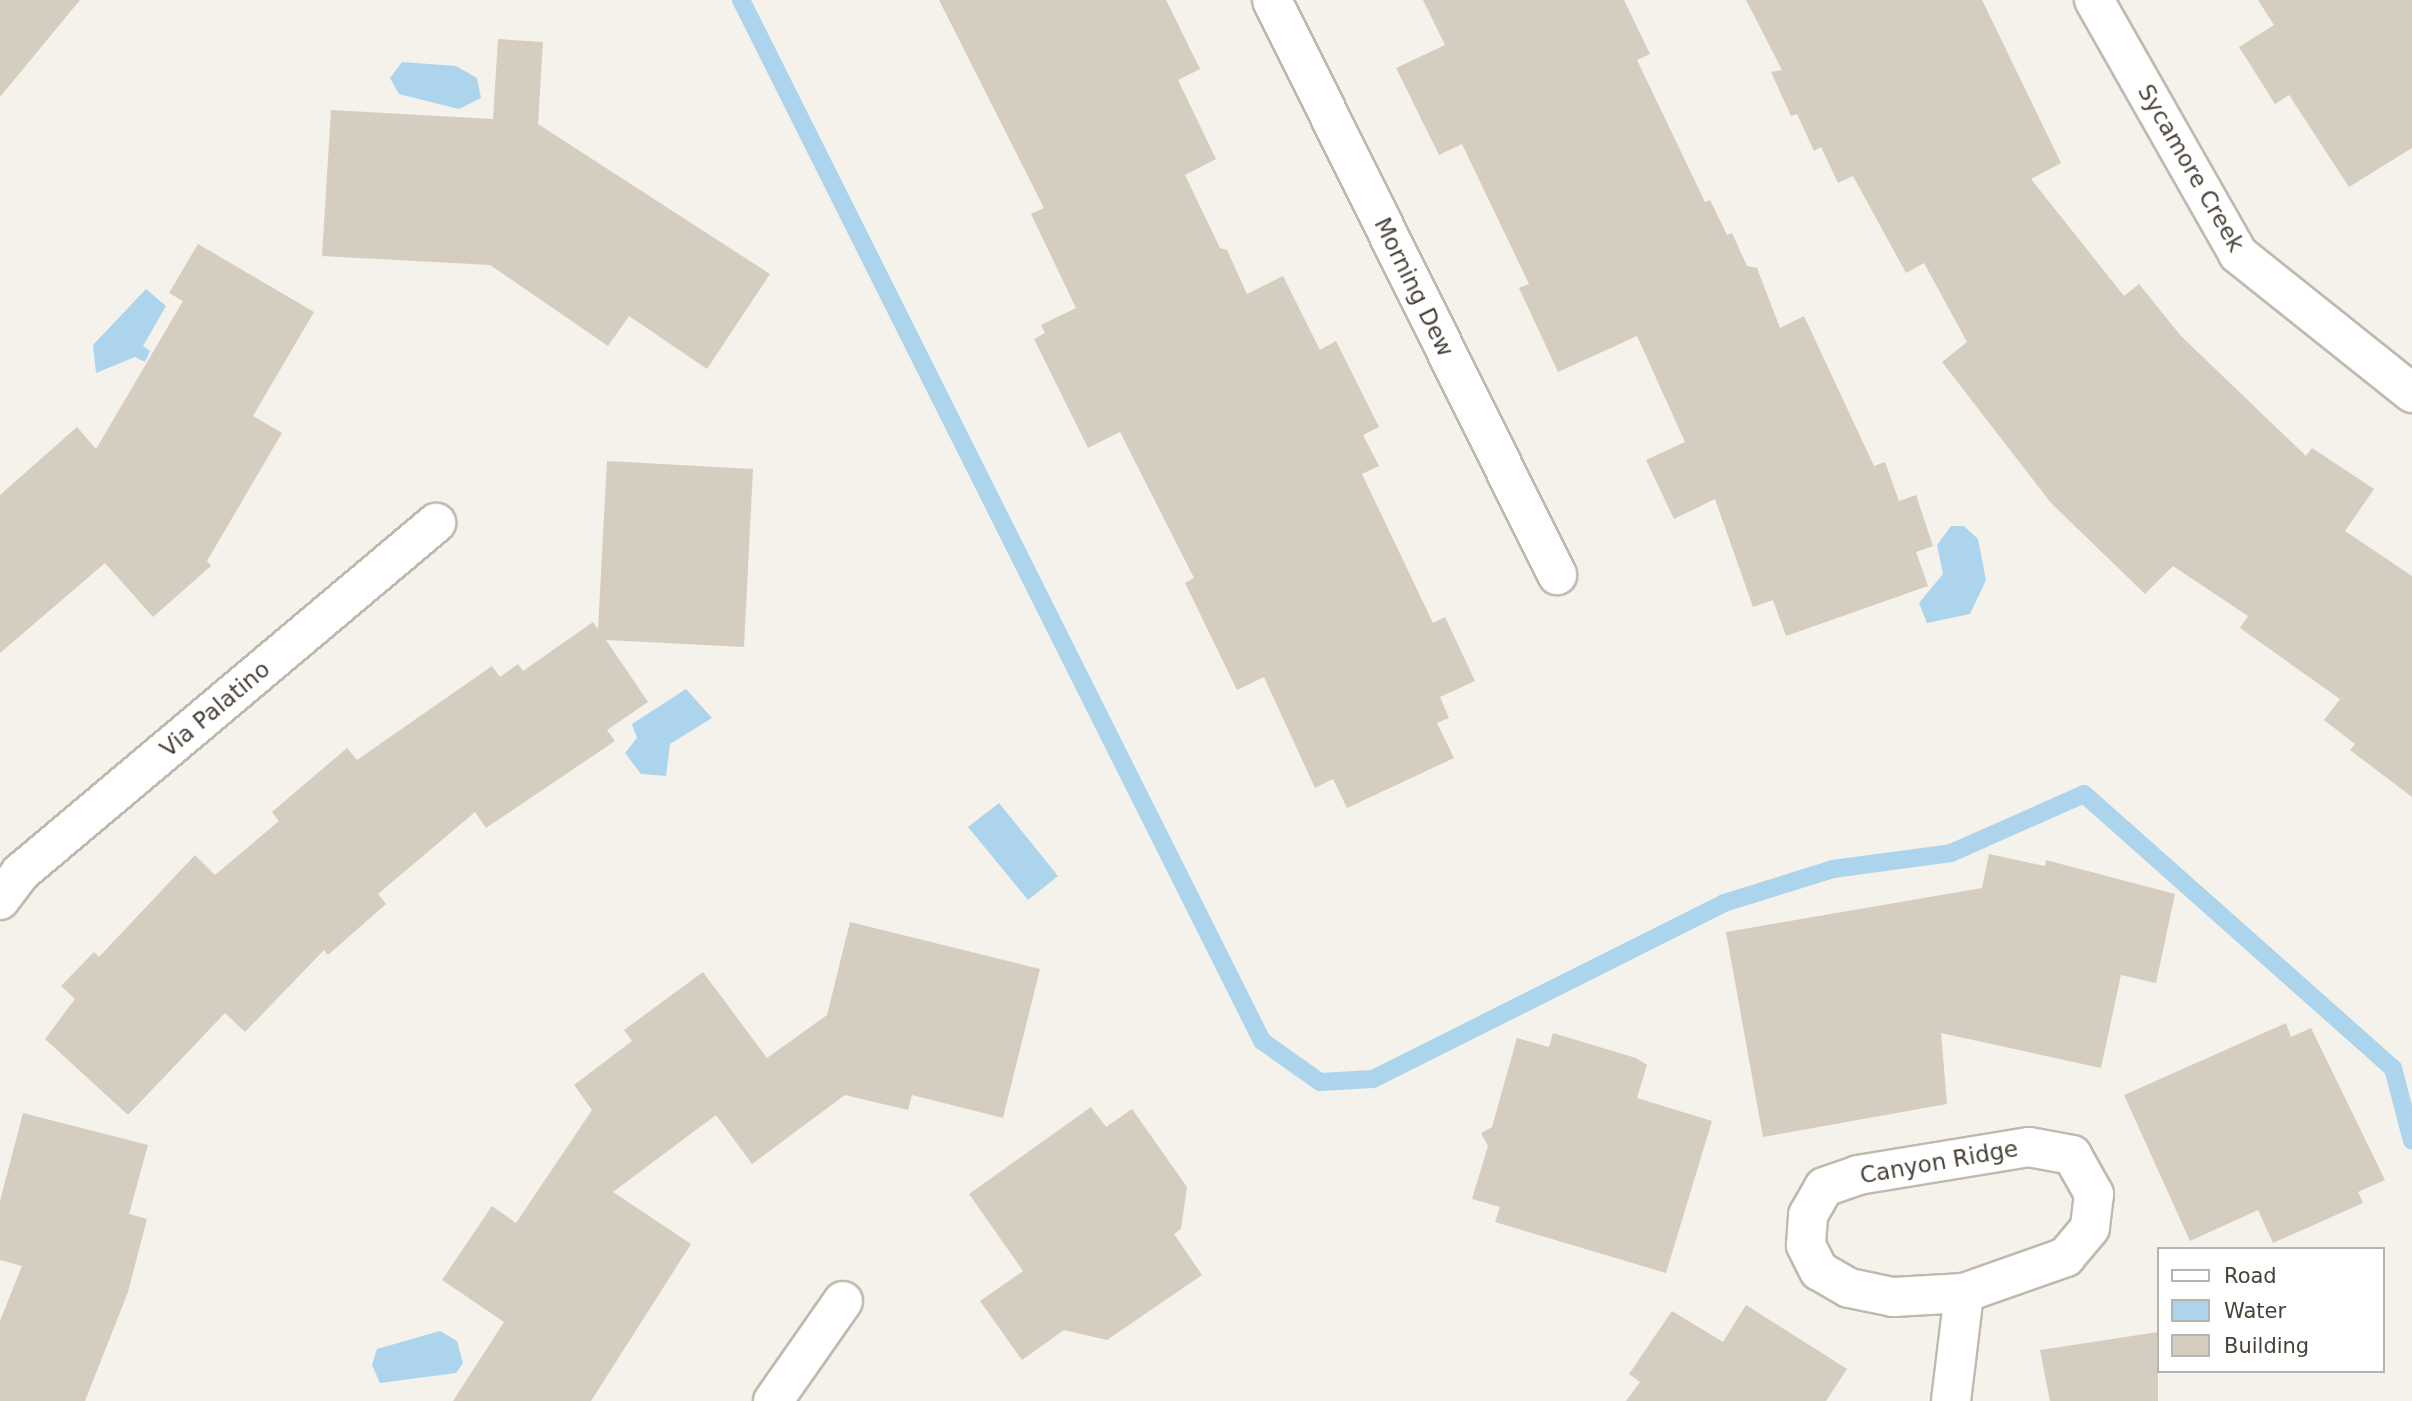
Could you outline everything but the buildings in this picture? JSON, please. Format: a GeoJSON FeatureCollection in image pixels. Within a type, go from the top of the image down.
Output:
{"type":"FeatureCollection","features":[{"type":"Feature","properties":{"kind":"street","name":"Morning Dew"},"geometry":{"type":"LineString","coordinates":[[1272,0],[1557,575]]}},
{"type":"Feature","properties":{"kind":"street","name":"Sycamore Creek"},"geometry":{"type":"LineString","coordinates":[[2094,0],[2238,254],[2412,393]]}},
{"type":"Feature","properties":{"kind":"street","name":"Via Palatino"},"geometry":{"type":"LineString","coordinates":[[0,900],[20,873],[436,523]]}},
{"type":"Feature","properties":{"kind":"street","name":"Canyon Ridge"},"geometry":{"type":"LineString","coordinates":[[2029,1147],[2072,1155],[2094,1194],[2090,1228],[2066,1256],[1964,1293],[1893,1297],[1849,1288],[1819,1271],[1806,1245],[1808,1215],[1824,1187],[1858,1175],[2029,1147]]}},
{"type":"Feature","properties":{"kind":"street"},"geometry":{"type":"LineString","coordinates":[[1951,1401],[1964,1293]]}},
{"type":"Feature","properties":{"kind":"street"},"geometry":{"type":"LineString","coordinates":[[774,1401],[843,1301]]}},
{"type":"Feature","properties":{"kind":"water"},"geometry":{"type":"Polygon","coordinates":[[[402,62],[456,66],[477,78],[481,98],[459,109],[399,94],[390,78],[402,62]]]}},
{"type":"Feature","properties":{"kind":"water"},"geometry":{"type":"Polygon","coordinates":[[[146,289],[166,306],[143,346],[150,351],[145,362],[135,357],[96,373],[93,345],[146,289]]]}},
{"type":"Feature","properties":{"kind":"water"},"geometry":{"type":"Polygon","coordinates":[[[1951,526],[1964,526],[1978,539],[1986,580],[1970,614],[1927,623],[1919,603],[1943,574],[1937,545],[1951,526]]]}},
{"type":"Feature","properties":{"kind":"water"},"geometry":{"type":"Polygon","coordinates":[[[686,689],[712,718],[670,744],[666,776],[641,774],[625,753],[637,738],[632,724],[686,689]]]}},
{"type":"Feature","properties":{"kind":"water"},"geometry":{"type":"Polygon","coordinates":[[[999,803],[1058,876],[1028,900],[968,827],[999,803]]]}},
{"type":"Feature","properties":{"kind":"water"},"geometry":{"type":"Polygon","coordinates":[[[440,1331],[457,1341],[463,1363],[456,1373],[380,1383],[372,1365],[377,1349],[440,1331]]]}},
{"type":"Feature","properties":{"kind":"waterway"},"geometry":{"type":"LineString","coordinates":[[741,0],[1262,1041],[1320,1082],[1373,1079],[1724,903],[1833,869],[1951,853],[2084,794],[2393,1068],[2412,1141]]}}]}
